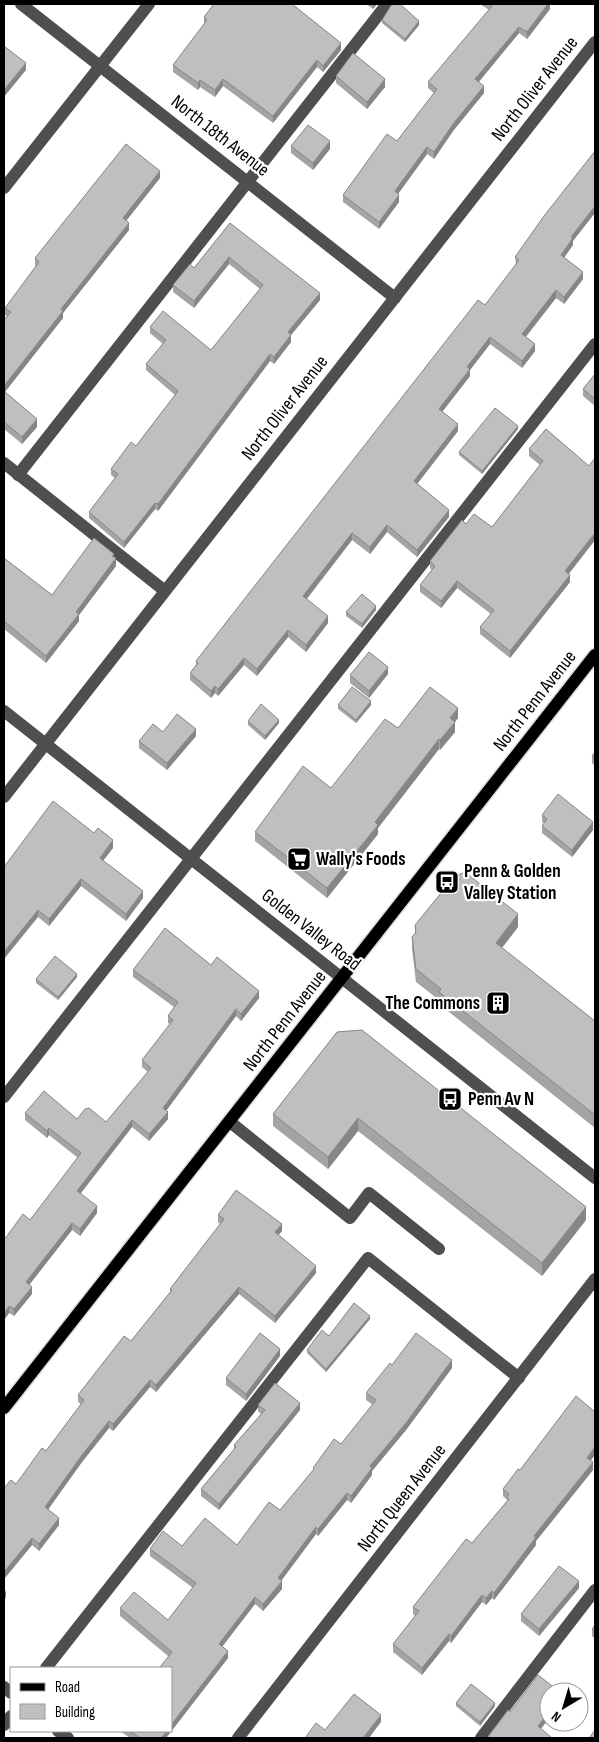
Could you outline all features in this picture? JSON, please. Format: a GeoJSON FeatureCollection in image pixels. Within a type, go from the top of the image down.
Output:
{"type":"FeatureCollection","features":[{"type":"Feature","properties":{"kind":"main road","name":"North Penn Avenue"},"geometry":{"type":"LineString","coordinates":[[4,1408],[595,655]]}},
{"type":"Feature","properties":{"kind":"street","name":"North 18th Avenue"},"geometry":{"type":"LineString","coordinates":[[21,4],[395,298]]}},
{"type":"Feature","properties":{"kind":"street"},"geometry":{"type":"LineString","coordinates":[[4,188],[149,4]]}},
{"type":"Feature","properties":{"kind":"street"},"geometry":{"type":"LineString","coordinates":[[18,474],[246,181],[387,4]]}},
{"type":"Feature","properties":{"kind":"street","name":"North Oliver Avenue"},"geometry":{"type":"LineString","coordinates":[[4,797],[595,42]]}},
{"type":"Feature","properties":{"kind":"street"},"geometry":{"type":"LineString","coordinates":[[4,1097],[595,344]]}},
{"type":"Feature","properties":{"kind":"street"},"geometry":{"type":"LineString","coordinates":[[4,463],[166,591]]}},
{"type":"Feature","properties":{"kind":"street","name":"Golden Valley Road"},"geometry":{"type":"LineString","coordinates":[[4,711],[595,1178]]}},
{"type":"Feature","properties":{"kind":"street"},"geometry":{"type":"LineString","coordinates":[[230,1122],[350,1218],[369,1193],[439,1249]]}},
{"type":"Feature","properties":{"kind":"street"},"geometry":{"type":"LineString","coordinates":[[47,1667],[368,1258],[519,1378]]}},
{"type":"Feature","properties":{"kind":"street","name":"North Queen Avenue"},"geometry":{"type":"LineString","coordinates":[[238,1738],[595,1279]]}},
{"type":"Feature","properties":{"kind":"street"},"geometry":{"type":"LineString","coordinates":[[481,1738],[595,1590]]}},
{"type":"Feature","properties":{"kind":"building"},"geometry":{"type":"Polygon","coordinates":[[[214,4],[292,4],[341,43],[323,66],[317,60],[273,116],[223,79],[215,90],[200,80],[198,83],[173,65],[207,20],[204,17],[214,4]]]}},
{"type":"Feature","properties":{"kind":"building"},"geometry":{"type":"Polygon","coordinates":[[[392,4],[400,4],[419,21],[405,39],[382,20],[392,4]]]}},
{"type":"Feature","properties":{"kind":"building"},"geometry":{"type":"Polygon","coordinates":[[[490,4],[548,4],[527,32],[519,27],[475,79],[484,86],[453,124],[434,152],[427,147],[395,191],[399,195],[379,222],[343,195],[387,134],[397,141],[437,89],[428,82],[492,6],[490,4]]]}},
{"type":"Feature","properties":{"kind":"building"},"geometry":{"type":"Polygon","coordinates":[[[4,46],[26,63],[4,90],[4,46]]]}},
{"type":"Feature","properties":{"kind":"building"},"geometry":{"type":"Polygon","coordinates":[[[353,53],[385,79],[367,102],[336,76],[353,53]]]}},
{"type":"Feature","properties":{"kind":"building"},"geometry":{"type":"Polygon","coordinates":[[[308,125],[330,141],[313,163],[291,146],[308,125]]]}},
{"type":"Feature","properties":{"kind":"building"},"geometry":{"type":"Polygon","coordinates":[[[126,144],[160,171],[123,218],[129,223],[61,309],[63,311],[4,386],[4,320],[11,312],[5,308],[39,262],[35,258],[126,144]]]}},
{"type":"Feature","properties":{"kind":"building"},"geometry":{"type":"Polygon","coordinates":[[[595,151],[595,206],[571,237],[573,238],[561,255],[583,272],[564,297],[556,290],[522,334],[535,344],[522,361],[490,337],[467,367],[470,369],[439,409],[458,424],[414,481],[449,510],[417,550],[387,525],[370,547],[352,533],[303,596],[328,616],[306,645],[288,630],[257,669],[244,658],[218,689],[215,686],[211,691],[190,673],[198,663],[196,661],[478,300],[485,305],[519,260],[515,257],[544,216],[595,151]]]}},
{"type":"Feature","properties":{"kind":"building"},"geometry":{"type":"Polygon","coordinates":[[[230,223],[320,293],[288,332],[291,335],[274,357],[270,354],[158,504],[155,503],[124,542],[89,512],[118,474],[111,469],[131,442],[136,446],[178,391],[146,364],[166,340],[150,327],[163,311],[211,350],[263,285],[229,257],[194,301],[173,285],[190,264],[194,268],[230,223]]]}},
{"type":"Feature","properties":{"kind":"building"},"geometry":{"type":"Polygon","coordinates":[[[595,374],[595,399],[583,389],[595,374]]]}},
{"type":"Feature","properties":{"kind":"building"},"geometry":{"type":"Polygon","coordinates":[[[4,391],[37,419],[22,437],[4,422],[4,391]]]}},
{"type":"Feature","properties":{"kind":"building"},"geometry":{"type":"Polygon","coordinates":[[[495,408],[518,426],[482,471],[459,452],[495,408]]]}},
{"type":"Feature","properties":{"kind":"building"},"geometry":{"type":"Polygon","coordinates":[[[546,429],[589,466],[595,458],[595,533],[565,571],[570,575],[510,651],[480,627],[494,610],[457,581],[441,601],[420,585],[435,566],[430,561],[462,520],[466,524],[474,514],[492,527],[543,461],[529,449],[546,429]]]}},
{"type":"Feature","properties":{"kind":"building"},"geometry":{"type":"Polygon","coordinates":[[[94,538],[114,554],[112,556],[116,558],[76,612],[79,614],[46,656],[4,621],[4,558],[52,595],[94,538]]]}},
{"type":"Feature","properties":{"kind":"building"},"geometry":{"type":"Polygon","coordinates":[[[362,594],[376,606],[362,624],[346,612],[362,594]]]}},
{"type":"Feature","properties":{"kind":"building"},"geometry":{"type":"Polygon","coordinates":[[[369,652],[388,667],[369,691],[350,675],[369,652]]]}},
{"type":"Feature","properties":{"kind":"building"},"geometry":{"type":"Polygon","coordinates":[[[352,687],[371,701],[356,720],[338,705],[352,687]]]}},
{"type":"Feature","properties":{"kind":"building"},"geometry":{"type":"Polygon","coordinates":[[[430,687],[458,708],[450,718],[455,722],[439,739],[375,822],[378,825],[327,888],[255,832],[303,766],[331,788],[385,719],[398,728],[430,687]]]}},
{"type":"Feature","properties":{"kind":"building"},"geometry":{"type":"Polygon","coordinates":[[[261,704],[279,720],[265,736],[248,721],[261,704]]]}},
{"type":"Feature","properties":{"kind":"building"},"geometry":{"type":"Polygon","coordinates":[[[177,714],[196,729],[167,763],[139,741],[153,724],[163,732],[177,714]]]}},
{"type":"Feature","properties":{"kind":"building"},"geometry":{"type":"Polygon","coordinates":[[[558,794],[593,822],[572,850],[542,826],[547,819],[542,815],[558,794]]]}},
{"type":"Feature","properties":{"kind":"building"},"geometry":{"type":"Polygon","coordinates":[[[53,801],[94,833],[98,828],[113,840],[100,858],[143,891],[126,914],[81,879],[49,919],[38,910],[4,952],[4,867],[53,801]]]}},
{"type":"Feature","properties":{"kind":"building","name":"The Commons"},"geometry":{"type":"Polygon","coordinates":[[[465,872],[518,914],[496,943],[595,1021],[595,1115],[439,992],[441,989],[416,969],[412,937],[416,932],[415,925],[455,876],[465,872]]]}},
{"type":"Feature","properties":{"kind":"building"},"geometry":{"type":"Polygon","coordinates":[[[165,928],[211,965],[217,957],[259,991],[241,1014],[236,1009],[163,1108],[168,1112],[149,1134],[132,1120],[77,1191],[97,1206],[80,1229],[72,1223],[26,1282],[32,1287],[14,1309],[9,1306],[4,1313],[4,1240],[23,1214],[30,1220],[81,1153],[49,1128],[47,1131],[25,1113],[44,1091],[77,1119],[85,1109],[89,1108],[106,1122],[151,1068],[142,1060],[173,1020],[168,1016],[178,1002],[133,970],[165,928]]]}},
{"type":"Feature","properties":{"kind":"building"},"geometry":{"type":"Polygon","coordinates":[[[55,956],[77,974],[58,997],[36,979],[55,956]]]}},
{"type":"Feature","properties":{"kind":"building"},"geometry":{"type":"Polygon","coordinates":[[[362,1030],[586,1207],[542,1263],[358,1118],[328,1157],[273,1114],[337,1032],[362,1030]]]}},
{"type":"Feature","properties":{"kind":"building"},"geometry":{"type":"Polygon","coordinates":[[[236,1190],[282,1224],[275,1232],[316,1266],[275,1316],[239,1287],[156,1385],[150,1380],[113,1424],[109,1421],[45,1507],[59,1518],[39,1544],[32,1538],[4,1572],[4,1488],[11,1480],[16,1484],[42,1448],[46,1451],[84,1400],[78,1395],[124,1336],[131,1341],[172,1290],[170,1289],[224,1219],[218,1215],[236,1190]]]}},
{"type":"Feature","properties":{"kind":"building"},"geometry":{"type":"Polygon","coordinates":[[[354,1303],[370,1316],[326,1369],[307,1350],[322,1330],[329,1336],[354,1303]]]}},
{"type":"Feature","properties":{"kind":"building"},"geometry":{"type":"Polygon","coordinates":[[[260,1333],[280,1349],[246,1394],[226,1378],[260,1333]]]}},
{"type":"Feature","properties":{"kind":"building"},"geometry":{"type":"Polygon","coordinates":[[[416,1333],[452,1360],[406,1423],[370,1466],[372,1468],[351,1496],[347,1493],[318,1529],[316,1527],[278,1578],[282,1581],[263,1604],[255,1597],[219,1644],[228,1651],[172,1724],[172,1667],[160,1667],[172,1652],[120,1608],[134,1592],[168,1620],[196,1583],[150,1549],[163,1531],[182,1546],[205,1518],[237,1545],[269,1502],[280,1510],[314,1469],[334,1439],[341,1444],[376,1400],[366,1393],[390,1363],[392,1365],[416,1333]]]}},
{"type":"Feature","properties":{"kind":"building"},"geometry":{"type":"Polygon","coordinates":[[[275,1383],[300,1403],[219,1504],[201,1489],[236,1447],[234,1445],[265,1410],[258,1405],[275,1383]]]}},
{"type":"Feature","properties":{"kind":"building"},"geometry":{"type":"Polygon","coordinates":[[[576,1396],[595,1412],[595,1447],[587,1458],[593,1462],[534,1536],[536,1537],[494,1593],[492,1591],[486,1598],[482,1595],[451,1636],[449,1634],[422,1668],[393,1644],[419,1611],[413,1607],[466,1539],[472,1543],[509,1499],[507,1497],[509,1494],[503,1489],[518,1469],[520,1470],[576,1396]]]}},
{"type":"Feature","properties":{"kind":"building"},"geometry":{"type":"Polygon","coordinates":[[[559,1566],[579,1581],[539,1629],[521,1614],[559,1566]]]}},
{"type":"Feature","properties":{"kind":"building"},"geometry":{"type":"Polygon","coordinates":[[[538,1675],[547,1682],[539,1682],[539,1732],[545,1732],[552,1738],[487,1738],[508,1710],[510,1712],[538,1675]]]}},
{"type":"Feature","properties":{"kind":"building"},"geometry":{"type":"Polygon","coordinates":[[[471,1684],[495,1703],[480,1722],[456,1703],[471,1684]]]}},
{"type":"Feature","properties":{"kind":"building"},"geometry":{"type":"Polygon","coordinates":[[[354,1694],[381,1715],[363,1738],[305,1738],[316,1723],[325,1730],[354,1694]]]}},
{"type":"Feature","properties":{"kind":"building"},"geometry":{"type":"Polygon","coordinates":[[[595,1730],[595,1738],[589,1738],[595,1730]]]}},
{"type":"Feature","properties":{"kind":"building"},"geometry":{"type":"Polygon","coordinates":[[[131,1732],[166,1732],[161,1738],[140,1738],[131,1732]]]}},
{"type":"Feature","properties":{"kind":"place","name":"Wally's Foods"},"geometry":{"type":"Point","coordinates":[299,859]}},
{"type":"Feature","properties":{"kind":"place","name":"Penn & Golden Valley Station"},"geometry":{"type":"Point","coordinates":[447,882]}},
{"type":"Feature","properties":{"kind":"place","name":"The Commons"},"geometry":{"type":"Point","coordinates":[498,1003]}},
{"type":"Feature","properties":{"kind":"place","name":"Penn Av N"},"geometry":{"type":"Point","coordinates":[450,1099]}}]}
